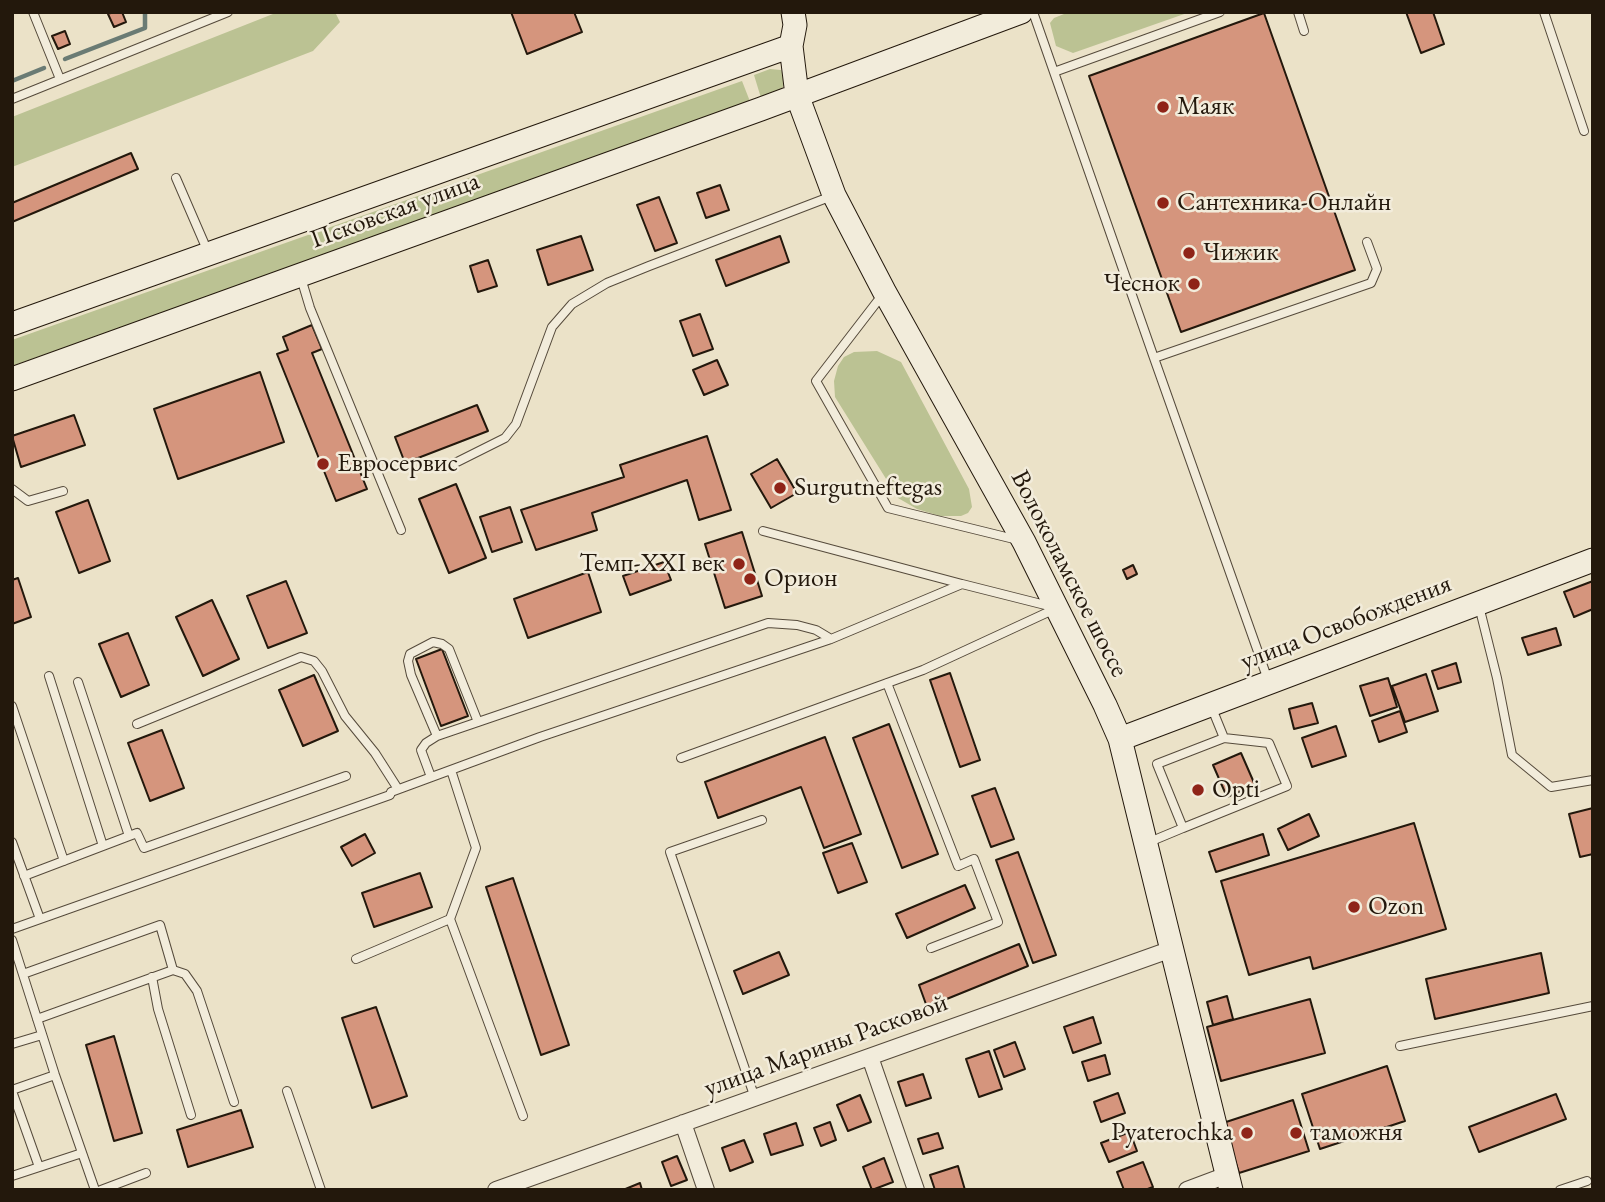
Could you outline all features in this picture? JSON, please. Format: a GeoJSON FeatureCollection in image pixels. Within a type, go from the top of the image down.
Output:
{"type":"FeatureCollection","features":[{"type":"Feature","properties":{"kind":"main road","name":"Волоколамское шоссе"},"geometry":{"type":"LineString","coordinates":[[793,12],[795,25],[791,47],[797,95],[834,195],[884,291],[1024,542],[1120,739],[1229,1182]]}},
{"type":"Feature","properties":{"kind":"main road","name":"Псковская улица"},"geometry":{"type":"LineString","coordinates":[[12,379],[797,95],[995,17],[1021,12]]}},
{"type":"Feature","properties":{"kind":"main road","name":"Псковская улица"},"geometry":{"type":"LineString","coordinates":[[12,324],[791,47]]}},
{"type":"Feature","properties":{"kind":"main road","name":"улица Освобождения"},"geometry":{"type":"LineString","coordinates":[[1120,739],[1593,560]]}},
{"type":"Feature","properties":{"kind":"street","name":"улица Марины Расковой"},"geometry":{"type":"LineString","coordinates":[[496,1190],[1172,949]]}},
{"type":"Feature","properties":{"kind":"street"},"geometry":{"type":"LineString","coordinates":[[870,1057],[916,1190]]}},
{"type":"Feature","properties":{"kind":"street"},"geometry":{"type":"LineString","coordinates":[[683,1123],[706,1190]]}},
{"type":"Feature","properties":{"kind":"street"},"geometry":{"type":"LineString","coordinates":[[1187,1190],[1229,1182]]}},
{"type":"Feature","properties":{"kind":"lane"},"geometry":{"type":"LineString","coordinates":[[33,12],[60,79]]}},
{"type":"Feature","properties":{"kind":"lane"},"geometry":{"type":"LineString","coordinates":[[12,99],[228,12]]}},
{"type":"Feature","properties":{"kind":"lane"},"geometry":{"type":"LineString","coordinates":[[1033,12],[1269,682]]}},
{"type":"Feature","properties":{"kind":"lane"},"geometry":{"type":"LineString","coordinates":[[1054,72],[1220,12]]}},
{"type":"Feature","properties":{"kind":"lane"},"geometry":{"type":"LineString","coordinates":[[1298,12],[1304,31]]}},
{"type":"Feature","properties":{"kind":"lane"},"geometry":{"type":"LineString","coordinates":[[1544,12],[1584,131]]}},
{"type":"Feature","properties":{"kind":"lane"},"geometry":{"type":"LineString","coordinates":[[176,178],[209,254]]}},
{"type":"Feature","properties":{"kind":"lane"},"geometry":{"type":"LineString","coordinates":[[454,463],[505,438],[516,424],[552,327],[572,304],[607,283],[649,265],[834,195]]}},
{"type":"Feature","properties":{"kind":"lane"},"geometry":{"type":"LineString","coordinates":[[1154,358],[1371,283],[1377,269],[1367,242]]}},
{"type":"Feature","properties":{"kind":"lane"},"geometry":{"type":"LineString","coordinates":[[301,275],[310,308],[401,530]]}},
{"type":"Feature","properties":{"kind":"lane"},"geometry":{"type":"LineString","coordinates":[[884,291],[816,381],[888,508],[1024,542]]}},
{"type":"Feature","properties":{"kind":"lane"},"geometry":{"type":"LineString","coordinates":[[12,489],[28,501],[63,491]]}},
{"type":"Feature","properties":{"kind":"lane"},"geometry":{"type":"LineString","coordinates":[[763,531],[1057,608]]}},
{"type":"Feature","properties":{"kind":"lane"},"geometry":{"type":"LineString","coordinates":[[12,929],[390,795],[398,789],[540,737],[831,639],[962,584]]}},
{"type":"Feature","properties":{"kind":"lane"},"geometry":{"type":"LineString","coordinates":[[1478,604],[1497,678],[1512,755],[1552,787],[1593,780]]}},
{"type":"Feature","properties":{"kind":"lane"},"geometry":{"type":"LineString","coordinates":[[681,758],[923,670],[1057,608]]}},
{"type":"Feature","properties":{"kind":"lane"},"geometry":{"type":"LineString","coordinates":[[431,777],[421,750],[425,743],[437,736],[768,623],[797,625],[816,630],[831,639]]}},
{"type":"Feature","properties":{"kind":"lane"},"geometry":{"type":"LineString","coordinates":[[437,736],[411,675],[408,661],[410,653],[433,642],[449,649],[478,722]]}},
{"type":"Feature","properties":{"kind":"lane"},"geometry":{"type":"LineString","coordinates":[[137,724],[301,657],[314,661],[322,671],[345,716],[375,753],[398,789]]}},
{"type":"Feature","properties":{"kind":"lane"},"geometry":{"type":"LineString","coordinates":[[49,676],[103,846]]}},
{"type":"Feature","properties":{"kind":"lane"},"geometry":{"type":"LineString","coordinates":[[78,682],[129,836]]}},
{"type":"Feature","properties":{"kind":"lane"},"geometry":{"type":"LineString","coordinates":[[887,683],[958,866],[974,859],[998,922],[931,948]]}},
{"type":"Feature","properties":{"kind":"lane"},"geometry":{"type":"LineString","coordinates":[[1211,705],[1224,738]]}},
{"type":"Feature","properties":{"kind":"lane"},"geometry":{"type":"LineString","coordinates":[[12,706],[64,861]]}},
{"type":"Feature","properties":{"kind":"lane"},"geometry":{"type":"LineString","coordinates":[[1147,843],[1287,786],[1269,743],[1224,738],[1157,764],[1183,828]]}},
{"type":"Feature","properties":{"kind":"lane"},"geometry":{"type":"LineString","coordinates":[[451,770],[476,848],[450,919],[523,1116]]}},
{"type":"Feature","properties":{"kind":"lane"},"geometry":{"type":"LineString","coordinates":[[24,876],[137,833],[144,848],[346,776]]}},
{"type":"Feature","properties":{"kind":"lane"},"geometry":{"type":"LineString","coordinates":[[755,1098],[670,852],[762,820]]}},
{"type":"Feature","properties":{"kind":"lane"},"geometry":{"type":"LineString","coordinates":[[12,842],[40,919]]}},
{"type":"Feature","properties":{"kind":"lane"},"geometry":{"type":"LineString","coordinates":[[356,959],[450,919]]}},
{"type":"Feature","properties":{"kind":"lane"},"geometry":{"type":"LineString","coordinates":[[23,974],[160,925],[173,970]]}},
{"type":"Feature","properties":{"kind":"lane"},"geometry":{"type":"LineString","coordinates":[[12,940],[95,1190]]}},
{"type":"Feature","properties":{"kind":"lane"},"geometry":{"type":"LineString","coordinates":[[37,1019],[173,970],[185,974],[197,991],[234,1101]]}},
{"type":"Feature","properties":{"kind":"lane"},"geometry":{"type":"LineString","coordinates":[[152,977],[158,1009],[191,1115]]}},
{"type":"Feature","properties":{"kind":"lane"},"geometry":{"type":"LineString","coordinates":[[1399,1046],[1593,1006]]}},
{"type":"Feature","properties":{"kind":"lane"},"geometry":{"type":"LineString","coordinates":[[12,1044],[42,1035]]}},
{"type":"Feature","properties":{"kind":"lane"},"geometry":{"type":"LineString","coordinates":[[39,1167],[12,1090],[55,1075]]}},
{"type":"Feature","properties":{"kind":"lane"},"geometry":{"type":"LineString","coordinates":[[287,1091],[321,1190]]}},
{"type":"Feature","properties":{"kind":"lane"},"geometry":{"type":"LineString","coordinates":[[12,1176],[82,1153]]}},
{"type":"Feature","properties":{"kind":"lane"},"geometry":{"type":"LineString","coordinates":[[101,1190],[146,1173]]}},
{"type":"Feature","properties":{"kind":"lane"},"geometry":{"type":"LineString","coordinates":[[1560,1190],[1587,1181]]}},
{"type":"Feature","properties":{"kind":"green space"},"geometry":{"type":"Polygon","coordinates":[[[278,12],[335,12],[340,22],[313,51],[12,167],[12,117],[278,12]]]}},
{"type":"Feature","properties":{"kind":"green space"},"geometry":{"type":"Polygon","coordinates":[[[1069,12],[1190,12],[1073,53],[1056,46],[1050,23],[1054,18],[1069,12]]]}},
{"type":"Feature","properties":{"kind":"green space"},"geometry":{"type":"Polygon","coordinates":[[[770,69],[781,70],[786,82],[780,91],[761,98],[754,75],[770,69]]]}},
{"type":"Feature","properties":{"kind":"green space"},"geometry":{"type":"Polygon","coordinates":[[[742,81],[751,104],[12,366],[12,340],[742,81]]]}},
{"type":"Feature","properties":{"kind":"green space"},"geometry":{"type":"Polygon","coordinates":[[[877,351],[901,362],[969,489],[972,507],[968,513],[961,516],[940,516],[917,509],[898,498],[835,397],[834,381],[844,357],[854,352],[877,351]]]}},
{"type":"Feature","properties":{"kind":"building"},"geometry":{"type":"Polygon","coordinates":[[[122,12],[126,22],[114,27],[108,14],[122,12]]]}},
{"type":"Feature","properties":{"kind":"building"},"geometry":{"type":"Polygon","coordinates":[[[511,12],[574,12],[582,32],[527,54],[511,12]]]}},
{"type":"Feature","properties":{"kind":"building"},"geometry":{"type":"Polygon","coordinates":[[[1406,12],[1433,12],[1444,44],[1421,53],[1406,12]]]}},
{"type":"Feature","properties":{"kind":"building"},"geometry":{"type":"Polygon","coordinates":[[[1264,13],[1355,270],[1181,332],[1089,76],[1264,13]]]}},
{"type":"Feature","properties":{"kind":"building"},"geometry":{"type":"Polygon","coordinates":[[[65,31],[70,44],[58,49],[52,36],[65,31]]]}},
{"type":"Feature","properties":{"kind":"building"},"geometry":{"type":"Polygon","coordinates":[[[131,153],[138,169],[12,222],[12,203],[131,153]]]}},
{"type":"Feature","properties":{"kind":"building"},"geometry":{"type":"Polygon","coordinates":[[[720,185],[729,210],[706,218],[697,193],[720,185]]]}},
{"type":"Feature","properties":{"kind":"building"},"geometry":{"type":"Polygon","coordinates":[[[659,197],[677,243],[655,251],[637,205],[659,197]]]}},
{"type":"Feature","properties":{"kind":"building"},"geometry":{"type":"Polygon","coordinates":[[[581,236],[593,270],[548,285],[537,250],[581,236]]]}},
{"type":"Feature","properties":{"kind":"building"},"geometry":{"type":"Polygon","coordinates":[[[780,236],[789,262],[726,286],[716,260],[780,236]]]}},
{"type":"Feature","properties":{"kind":"building"},"geometry":{"type":"Polygon","coordinates":[[[488,260],[497,286],[478,292],[470,266],[488,260]]]}},
{"type":"Feature","properties":{"kind":"building"},"geometry":{"type":"Polygon","coordinates":[[[700,314],[713,349],[693,356],[680,321],[700,314]]]}},
{"type":"Feature","properties":{"kind":"building"},"geometry":{"type":"Polygon","coordinates":[[[312,325],[322,349],[312,353],[367,489],[336,501],[277,354],[288,350],[283,337],[312,325]]]}},
{"type":"Feature","properties":{"kind":"building"},"geometry":{"type":"Polygon","coordinates":[[[717,360],[728,385],[704,395],[693,370],[717,360]]]}},
{"type":"Feature","properties":{"kind":"building"},"geometry":{"type":"Polygon","coordinates":[[[260,372],[284,442],[178,479],[154,409],[260,372]]]}},
{"type":"Feature","properties":{"kind":"building"},"geometry":{"type":"Polygon","coordinates":[[[477,405],[488,431],[405,463],[395,437],[477,405]]]}},
{"type":"Feature","properties":{"kind":"building"},"geometry":{"type":"Polygon","coordinates":[[[74,415],[85,445],[21,467],[12,436],[74,415]]]}},
{"type":"Feature","properties":{"kind":"building"},"geometry":{"type":"Polygon","coordinates":[[[707,436],[731,510],[699,520],[687,480],[592,513],[597,530],[536,550],[521,510],[624,477],[620,465],[707,436]]]}},
{"type":"Feature","properties":{"kind":"building"},"geometry":{"type":"Polygon","coordinates":[[[777,459],[797,493],[771,508],[751,474],[777,459]]]}},
{"type":"Feature","properties":{"kind":"building"},"geometry":{"type":"Polygon","coordinates":[[[456,484],[486,558],[449,573],[419,499],[456,484]]]}},
{"type":"Feature","properties":{"kind":"building"},"geometry":{"type":"Polygon","coordinates":[[[88,500],[110,561],[79,573],[56,512],[88,500]]]}},
{"type":"Feature","properties":{"kind":"building"},"geometry":{"type":"Polygon","coordinates":[[[510,507],[522,542],[492,552],[480,517],[510,507]]]}},
{"type":"Feature","properties":{"kind":"building"},"geometry":{"type":"Polygon","coordinates":[[[742,532],[762,596],[725,608],[705,544],[742,532]]]}},
{"type":"Feature","properties":{"kind":"building"},"geometry":{"type":"Polygon","coordinates":[[[664,562],[671,580],[630,595],[623,576],[664,562]]]}},
{"type":"Feature","properties":{"kind":"building"},"geometry":{"type":"Polygon","coordinates":[[[1133,565],[1137,574],[1127,579],[1123,570],[1133,565]]]}},
{"type":"Feature","properties":{"kind":"building"},"geometry":{"type":"Polygon","coordinates":[[[588,572],[601,612],[528,638],[514,599],[588,572]]]}},
{"type":"Feature","properties":{"kind":"building"},"geometry":{"type":"Polygon","coordinates":[[[18,578],[31,617],[12,624],[12,580],[18,578]]]}},
{"type":"Feature","properties":{"kind":"building"},"geometry":{"type":"Polygon","coordinates":[[[286,581],[307,633],[268,648],[247,596],[286,581]]]}},
{"type":"Feature","properties":{"kind":"building"},"geometry":{"type":"Polygon","coordinates":[[[1593,581],[1593,609],[1574,617],[1564,592],[1593,581]]]}},
{"type":"Feature","properties":{"kind":"building"},"geometry":{"type":"Polygon","coordinates":[[[212,600],[239,659],[203,676],[176,617],[212,600]]]}},
{"type":"Feature","properties":{"kind":"building"},"geometry":{"type":"Polygon","coordinates":[[[1556,628],[1561,645],[1528,655],[1522,638],[1556,628]]]}},
{"type":"Feature","properties":{"kind":"building"},"geometry":{"type":"Polygon","coordinates":[[[128,633],[149,685],[121,697],[99,644],[128,633]]]}},
{"type":"Feature","properties":{"kind":"building"},"geometry":{"type":"Polygon","coordinates":[[[442,649],[468,716],[441,726],[416,659],[442,649]]]}},
{"type":"Feature","properties":{"kind":"building"},"geometry":{"type":"Polygon","coordinates":[[[1456,663],[1461,682],[1438,689],[1432,671],[1456,663]]]}},
{"type":"Feature","properties":{"kind":"building"},"geometry":{"type":"Polygon","coordinates":[[[950,673],[980,760],[960,767],[930,680],[950,673]]]}},
{"type":"Feature","properties":{"kind":"building"},"geometry":{"type":"Polygon","coordinates":[[[1426,674],[1438,711],[1405,722],[1392,686],[1426,674]]]}},
{"type":"Feature","properties":{"kind":"building"},"geometry":{"type":"Polygon","coordinates":[[[314,675],[338,731],[303,746],[279,690],[314,675]]]}},
{"type":"Feature","properties":{"kind":"building"},"geometry":{"type":"Polygon","coordinates":[[[1388,678],[1397,707],[1370,716],[1360,686],[1388,678]]]}},
{"type":"Feature","properties":{"kind":"building"},"geometry":{"type":"Polygon","coordinates":[[[1312,703],[1318,723],[1294,729],[1289,709],[1312,703]]]}},
{"type":"Feature","properties":{"kind":"building"},"geometry":{"type":"Polygon","coordinates":[[[1400,711],[1407,732],[1379,742],[1372,721],[1400,711]]]}},
{"type":"Feature","properties":{"kind":"building"},"geometry":{"type":"Polygon","coordinates":[[[889,724],[938,854],[902,868],[853,738],[889,724]]]}},
{"type":"Feature","properties":{"kind":"building"},"geometry":{"type":"Polygon","coordinates":[[[1336,726],[1346,756],[1312,767],[1302,738],[1336,726]]]}},
{"type":"Feature","properties":{"kind":"building"},"geometry":{"type":"Polygon","coordinates":[[[162,730],[184,788],[150,801],[128,743],[162,730]]]}},
{"type":"Feature","properties":{"kind":"building"},"geometry":{"type":"Polygon","coordinates":[[[825,737],[861,834],[824,848],[801,787],[718,818],[705,782],[825,737]]]}},
{"type":"Feature","properties":{"kind":"building"},"geometry":{"type":"Polygon","coordinates":[[[1241,753],[1255,785],[1227,797],[1213,765],[1241,753]]]}},
{"type":"Feature","properties":{"kind":"building"},"geometry":{"type":"Polygon","coordinates":[[[995,788],[1014,839],[991,847],[972,796],[995,788]]]}},
{"type":"Feature","properties":{"kind":"building"},"geometry":{"type":"Polygon","coordinates":[[[1593,808],[1593,854],[1580,857],[1569,814],[1593,808]]]}},
{"type":"Feature","properties":{"kind":"building"},"geometry":{"type":"Polygon","coordinates":[[[1309,814],[1319,836],[1288,850],[1278,829],[1309,814]]]}},
{"type":"Feature","properties":{"kind":"building"},"geometry":{"type":"Polygon","coordinates":[[[1414,823],[1446,929],[1313,969],[1310,957],[1249,975],[1221,881],[1414,823]]]}},
{"type":"Feature","properties":{"kind":"building"},"geometry":{"type":"Polygon","coordinates":[[[365,834],[375,853],[352,866],[341,847],[365,834]]]}},
{"type":"Feature","properties":{"kind":"building"},"geometry":{"type":"Polygon","coordinates":[[[1263,834],[1269,855],[1216,872],[1209,852],[1263,834]]]}},
{"type":"Feature","properties":{"kind":"building"},"geometry":{"type":"Polygon","coordinates":[[[852,843],[867,882],[838,893],[823,853],[852,843]]]}},
{"type":"Feature","properties":{"kind":"building"},"geometry":{"type":"Polygon","coordinates":[[[1018,852],[1056,955],[1033,963],[996,860],[1018,852]]]}},
{"type":"Feature","properties":{"kind":"building"},"geometry":{"type":"Polygon","coordinates":[[[420,873],[432,907],[374,927],[362,893],[420,873]]]}},
{"type":"Feature","properties":{"kind":"building"},"geometry":{"type":"Polygon","coordinates":[[[513,878],[569,1045],[541,1055],[486,887],[513,878]]]}},
{"type":"Feature","properties":{"kind":"building"},"geometry":{"type":"Polygon","coordinates":[[[965,885],[975,908],[907,938],[896,914],[965,885]]]}},
{"type":"Feature","properties":{"kind":"building"},"geometry":{"type":"Polygon","coordinates":[[[1019,944],[1028,966],[927,1007],[919,985],[1019,944]]]}},
{"type":"Feature","properties":{"kind":"building"},"geometry":{"type":"Polygon","coordinates":[[[779,952],[789,975],[743,994],[734,971],[779,952]]]}},
{"type":"Feature","properties":{"kind":"building"},"geometry":{"type":"Polygon","coordinates":[[[1541,953],[1549,993],[1435,1019],[1426,979],[1541,953]]]}},
{"type":"Feature","properties":{"kind":"building"},"geometry":{"type":"Polygon","coordinates":[[[1227,996],[1233,1019],[1213,1025],[1207,1002],[1227,996]]]}},
{"type":"Feature","properties":{"kind":"building"},"geometry":{"type":"Polygon","coordinates":[[[1310,999],[1325,1053],[1221,1081],[1207,1027],[1310,999]]]}},
{"type":"Feature","properties":{"kind":"building"},"geometry":{"type":"Polygon","coordinates":[[[376,1007],[407,1096],[372,1108],[342,1018],[376,1007]]]}},
{"type":"Feature","properties":{"kind":"building"},"geometry":{"type":"Polygon","coordinates":[[[1093,1017],[1101,1043],[1073,1053],[1064,1027],[1093,1017]]]}},
{"type":"Feature","properties":{"kind":"building"},"geometry":{"type":"Polygon","coordinates":[[[114,1036],[142,1133],[114,1141],[86,1045],[114,1036]]]}},
{"type":"Feature","properties":{"kind":"building"},"geometry":{"type":"Polygon","coordinates":[[[1015,1042],[1025,1069],[1004,1077],[994,1050],[1015,1042]]]}},
{"type":"Feature","properties":{"kind":"building"},"geometry":{"type":"Polygon","coordinates":[[[989,1051],[1002,1089],[979,1097],[966,1059],[989,1051]]]}},
{"type":"Feature","properties":{"kind":"building"},"geometry":{"type":"Polygon","coordinates":[[[1105,1055],[1110,1074],[1088,1081],[1082,1062],[1105,1055]]]}},
{"type":"Feature","properties":{"kind":"building"},"geometry":{"type":"Polygon","coordinates":[[[1387,1066],[1405,1121],[1320,1149],[1302,1094],[1387,1066]]]}},
{"type":"Feature","properties":{"kind":"building"},"geometry":{"type":"Polygon","coordinates":[[[923,1074],[931,1098],[906,1106],[898,1082],[923,1074]]]}},
{"type":"Feature","properties":{"kind":"building"},"geometry":{"type":"Polygon","coordinates":[[[1118,1093],[1125,1113],[1101,1122],[1094,1102],[1118,1093]]]}},
{"type":"Feature","properties":{"kind":"building"},"geometry":{"type":"Polygon","coordinates":[[[1556,1094],[1566,1119],[1479,1152],[1469,1127],[1556,1094]]]}},
{"type":"Feature","properties":{"kind":"building"},"geometry":{"type":"Polygon","coordinates":[[[860,1095],[871,1122],[848,1131],[837,1105],[860,1095]]]}},
{"type":"Feature","properties":{"kind":"building"},"geometry":{"type":"Polygon","coordinates":[[[1293,1100],[1309,1151],[1239,1173],[1223,1123],[1293,1100]]]}},
{"type":"Feature","properties":{"kind":"building"},"geometry":{"type":"Polygon","coordinates":[[[241,1110],[253,1147],[188,1167],[177,1130],[241,1110]]]}},
{"type":"Feature","properties":{"kind":"building"},"geometry":{"type":"Polygon","coordinates":[[[830,1122],[836,1140],[821,1146],[814,1128],[830,1122]]]}},
{"type":"Feature","properties":{"kind":"building"},"geometry":{"type":"Polygon","coordinates":[[[796,1123],[803,1145],[771,1155],[764,1134],[796,1123]]]}},
{"type":"Feature","properties":{"kind":"building"},"geometry":{"type":"Polygon","coordinates":[[[1130,1132],[1137,1151],[1109,1162],[1101,1143],[1130,1132]]]}},
{"type":"Feature","properties":{"kind":"building"},"geometry":{"type":"Polygon","coordinates":[[[938,1133],[943,1148],[923,1154],[918,1139],[938,1133]]]}},
{"type":"Feature","properties":{"kind":"building"},"geometry":{"type":"Polygon","coordinates":[[[744,1140],[753,1162],[730,1171],[722,1148],[744,1140]]]}},
{"type":"Feature","properties":{"kind":"building"},"geometry":{"type":"Polygon","coordinates":[[[677,1156],[687,1180],[671,1186],[662,1162],[677,1156]]]}},
{"type":"Feature","properties":{"kind":"building"},"geometry":{"type":"Polygon","coordinates":[[[884,1158],[893,1182],[872,1190],[863,1167],[884,1158]]]}},
{"type":"Feature","properties":{"kind":"building"},"geometry":{"type":"Polygon","coordinates":[[[1143,1162],[1153,1187],[1145,1190],[1124,1190],[1117,1172],[1143,1162]]]}},
{"type":"Feature","properties":{"kind":"building"},"geometry":{"type":"Polygon","coordinates":[[[958,1166],[965,1190],[935,1190],[930,1175],[958,1166]]]}},
{"type":"Feature","properties":{"kind":"building"},"geometry":{"type":"Polygon","coordinates":[[[640,1183],[642,1190],[623,1190],[640,1183]]]}},
{"type":"Feature","properties":{"kind":"waterway"},"geometry":{"type":"LineString","coordinates":[[65,59],[145,28],[145,12]]}},
{"type":"Feature","properties":{"kind":"waterway"},"geometry":{"type":"LineString","coordinates":[[12,81],[44,68]]}},
{"type":"Feature","properties":{"kind":"place","name":"Маяк"},"geometry":{"type":"Point","coordinates":[1163,107]}},
{"type":"Feature","properties":{"kind":"place","name":"Сантехника-Онлайн"},"geometry":{"type":"Point","coordinates":[1163,203]}},
{"type":"Feature","properties":{"kind":"place","name":"Чижик"},"geometry":{"type":"Point","coordinates":[1189,253]}},
{"type":"Feature","properties":{"kind":"place","name":"Чеснок"},"geometry":{"type":"Point","coordinates":[1194,284]}},
{"type":"Feature","properties":{"kind":"place","name":"Евросервис"},"geometry":{"type":"Point","coordinates":[323,464]}},
{"type":"Feature","properties":{"kind":"place","name":"Surgutneftegas"},"geometry":{"type":"Point","coordinates":[780,488]}},
{"type":"Feature","properties":{"kind":"place","name":"Темп-XXI век"},"geometry":{"type":"Point","coordinates":[739,564]}},
{"type":"Feature","properties":{"kind":"place","name":"Орион"},"geometry":{"type":"Point","coordinates":[750,579]}},
{"type":"Feature","properties":{"kind":"place","name":"Opti"},"geometry":{"type":"Point","coordinates":[1198,790]}},
{"type":"Feature","properties":{"kind":"place","name":"Ozon"},"geometry":{"type":"Point","coordinates":[1354,907]}},
{"type":"Feature","properties":{"kind":"place","name":"Pyaterochka"},"geometry":{"type":"Point","coordinates":[1247,1133]}},
{"type":"Feature","properties":{"kind":"place","name":"таможня"},"geometry":{"type":"Point","coordinates":[1296,1133]}}]}
